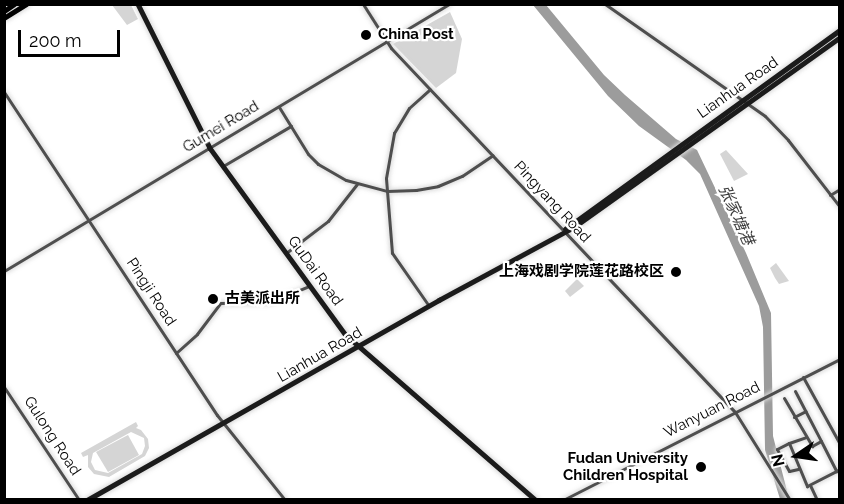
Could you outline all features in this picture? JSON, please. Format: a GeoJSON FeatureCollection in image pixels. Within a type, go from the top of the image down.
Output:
{"type":"FeatureCollection","features":[{"type":"Feature","properties":{"kind":"highway"},"geometry":{"type":"LineString","coordinates":[[4,11],[14,4]]}},
{"type":"Feature","properties":{"kind":"main road"},"geometry":{"type":"LineString","coordinates":[[4,18],[26,4]]}},
{"type":"Feature","properties":{"kind":"main road","name":"GuDai Road"},"geometry":{"type":"LineString","coordinates":[[138,4],[210,148],[358,348],[536,500]]}},
{"type":"Feature","properties":{"kind":"main road","name":"Lianhua Road"},"geometry":{"type":"LineString","coordinates":[[564,231],[572,222],[840,30]]}},
{"type":"Feature","properties":{"kind":"main road","name":"Lianhua Road"},"geometry":{"type":"LineString","coordinates":[[87,500],[583,221],[840,37]]}},
{"type":"Feature","properties":{"kind":"street","name":"Pingyang Road"},"geometry":{"type":"LineString","coordinates":[[363,4],[387,42],[735,412],[790,500]]}},
{"type":"Feature","properties":{"kind":"street","name":"Gumei Road"},"geometry":{"type":"LineString","coordinates":[[4,271],[449,4]]}},
{"type":"Feature","properties":{"kind":"street"},"geometry":{"type":"LineString","coordinates":[[605,4],[748,103],[782,133],[840,207]]}},
{"type":"Feature","properties":{"kind":"street"},"geometry":{"type":"LineString","coordinates":[[429,306],[392,253],[387,165],[394,133],[409,108],[430,89]]}},
{"type":"Feature","properties":{"kind":"street","name":"Pingji Road"},"geometry":{"type":"LineString","coordinates":[[4,92],[223,424],[285,500]]}},
{"type":"Feature","properties":{"kind":"street"},"geometry":{"type":"LineString","coordinates":[[279,106],[308,154],[318,164],[357,184],[387,191],[438,186],[462,176],[493,155]]}},
{"type":"Feature","properties":{"kind":"street"},"geometry":{"type":"LineString","coordinates":[[223,166],[291,126]]}},
{"type":"Feature","properties":{"kind":"street"},"geometry":{"type":"LineString","coordinates":[[286,253],[328,221],[357,184]]}},
{"type":"Feature","properties":{"kind":"street"},"geometry":{"type":"LineString","coordinates":[[830,195],[840,189]]}},
{"type":"Feature","properties":{"kind":"street"},"geometry":{"type":"LineString","coordinates":[[176,352],[197,334],[220,303],[270,302],[310,285]]}},
{"type":"Feature","properties":{"kind":"street","name":"Wanyuan Road"},"geometry":{"type":"LineString","coordinates":[[563,500],[840,359]]}},
{"type":"Feature","properties":{"kind":"street"},"geometry":{"type":"LineString","coordinates":[[803,377],[840,444]]}},
{"type":"Feature","properties":{"kind":"street","name":"Gulong Road"},"geometry":{"type":"LineString","coordinates":[[4,387],[79,500]]}},
{"type":"Feature","properties":{"kind":"street"},"geometry":{"type":"LineString","coordinates":[[795,391],[838,470],[810,485]]}},
{"type":"Feature","properties":{"kind":"street"},"geometry":{"type":"LineString","coordinates":[[784,398],[812,446],[821,441]]}},
{"type":"Feature","properties":{"kind":"street"},"geometry":{"type":"LineString","coordinates":[[794,417],[806,411]]}},
{"type":"Feature","properties":{"kind":"street"},"geometry":{"type":"LineString","coordinates":[[798,469],[789,471],[777,449],[806,437]]}},
{"type":"Feature","properties":{"kind":"street"},"geometry":{"type":"LineString","coordinates":[[789,443],[798,461],[798,469],[807,486],[810,485],[817,500]]}},
{"type":"Feature","properties":{"kind":"shaded area"},"geometry":{"type":"Polygon","coordinates":[[[112,5],[131,5],[138,19],[127,25],[112,5]]]}},
{"type":"Feature","properties":{"kind":"shaded area"},"geometry":{"type":"Polygon","coordinates":[[[533,5],[546,5],[604,75],[676,139],[697,150],[746,253],[771,313],[773,436],[789,499],[780,499],[765,450],[763,327],[759,306],[700,174],[686,160],[639,126],[608,96],[533,5]]]}},
{"type":"Feature","properties":{"kind":"shaded area"},"geometry":{"type":"Polygon","coordinates":[[[450,12],[462,39],[456,73],[436,88],[393,44],[450,12]]]}},
{"type":"Feature","properties":{"kind":"shaded area"},"geometry":{"type":"Polygon","coordinates":[[[726,150],[748,174],[734,181],[720,154],[726,150]]]}},
{"type":"Feature","properties":{"kind":"shaded area"},"geometry":{"type":"Polygon","coordinates":[[[776,263],[789,281],[779,284],[770,268],[776,263]]]}},
{"type":"Feature","properties":{"kind":"shaded area"},"geometry":{"type":"Polygon","coordinates":[[[577,279],[584,286],[570,297],[565,291],[577,279]]]}},
{"type":"Feature","properties":{"kind":"shaded area"},"geometry":{"type":"Polygon","coordinates":[[[136,422],[138,426],[136,428],[141,430],[148,439],[149,448],[145,456],[109,477],[94,474],[88,467],[88,455],[83,457],[81,453],[136,422]],[[131,432],[93,453],[91,462],[95,470],[108,473],[142,454],[145,446],[144,438],[131,432]]]}},
{"type":"Feature","properties":{"kind":"shaded area"},"geometry":{"type":"Polygon","coordinates":[[[128,435],[139,455],[108,472],[96,452],[128,435]]]}},
{"type":"Feature","properties":{"kind":"place","name":"China Post"},"geometry":{"type":"Point","coordinates":[366,35]}},
{"type":"Feature","properties":{"kind":"place","name":"上海戏剧学院莲花路校区"},"geometry":{"type":"Point","coordinates":[676,272]}},
{"type":"Feature","properties":{"kind":"place","name":"古美派出所"},"geometry":{"type":"Point","coordinates":[213,299]}},
{"type":"Feature","properties":{"kind":"place","name":"Fudan University Children Hospital"},"geometry":{"type":"Point","coordinates":[701,467]}},
{"type":"Feature","properties":{"kind":"water label","name":"张家塘港"},"geometry":{"type":"Point","coordinates":[736,215]}}]}
